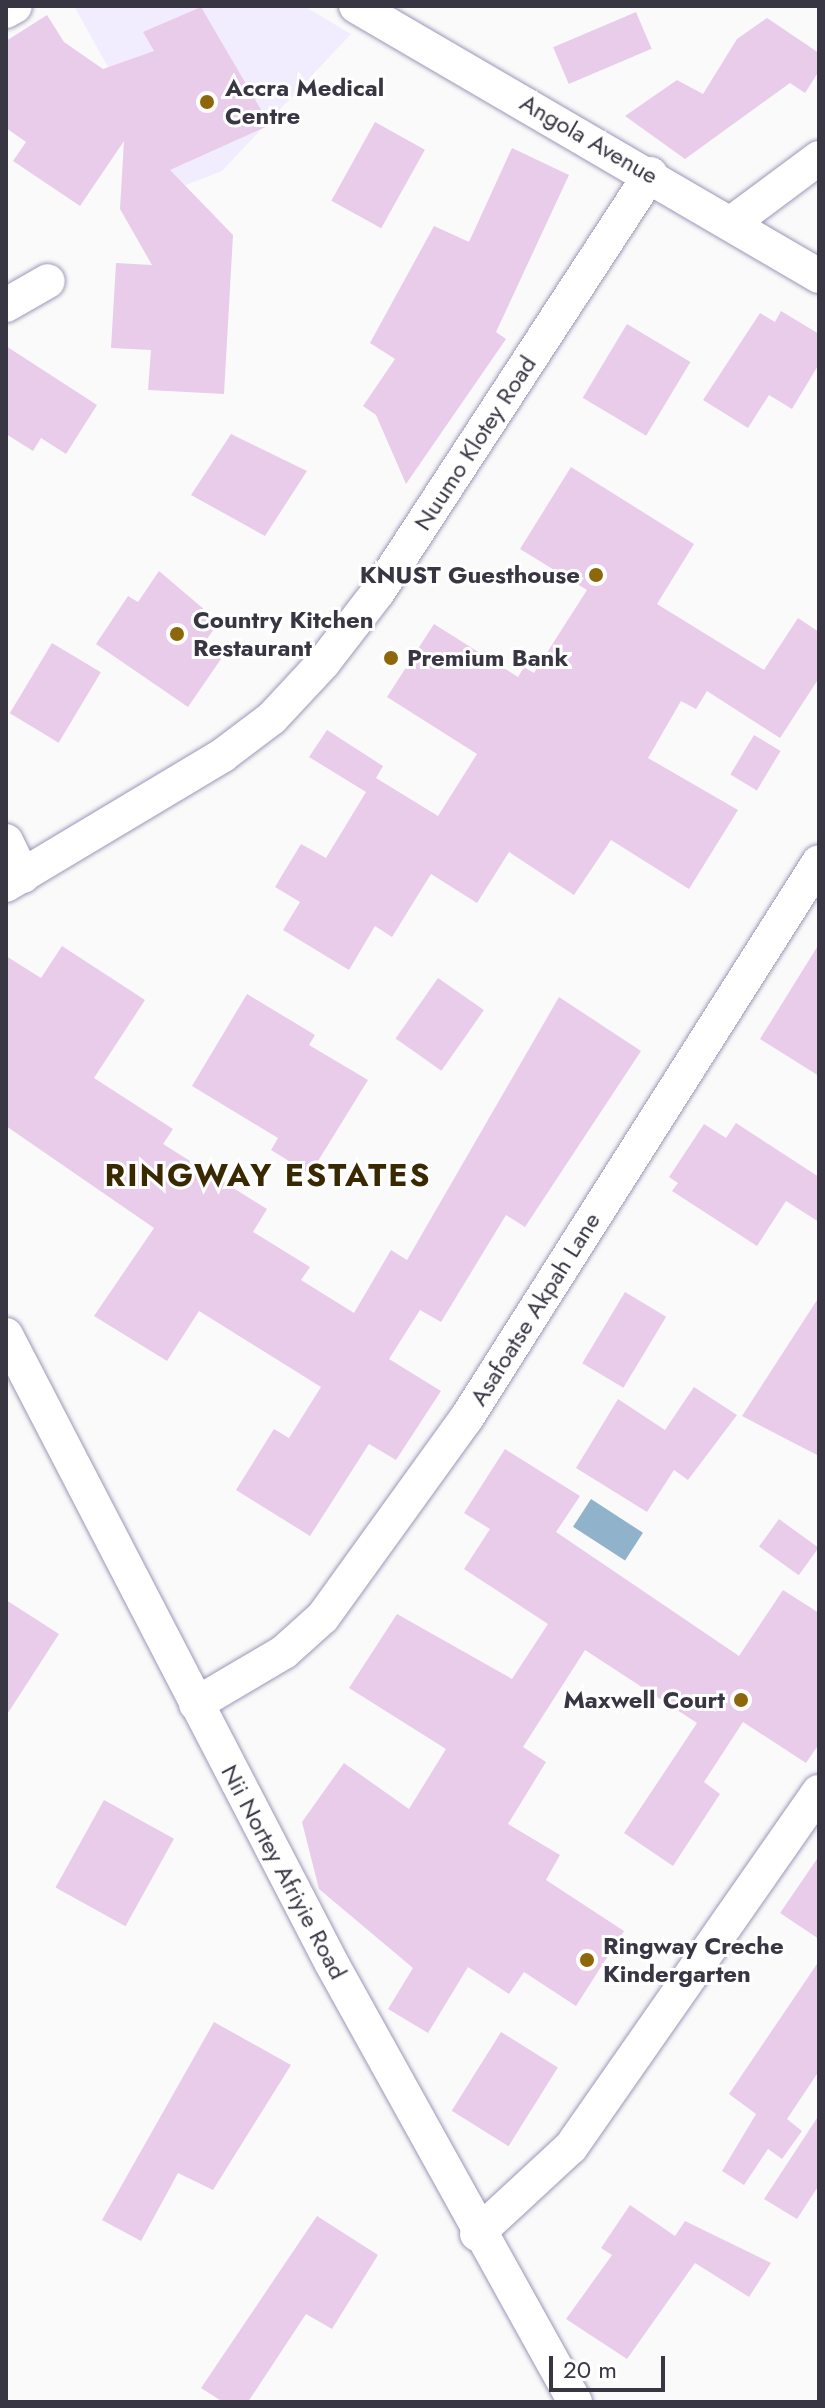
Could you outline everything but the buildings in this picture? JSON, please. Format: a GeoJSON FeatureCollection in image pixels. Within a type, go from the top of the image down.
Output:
{"type":"FeatureCollection","features":[{"type":"Feature","properties":{"kind":"street"},"geometry":{"type":"LineString","coordinates":[[6,11],[15,6]]}},
{"type":"Feature","properties":{"kind":"street","name":"Angola Avenue"},"geometry":{"type":"LineString","coordinates":[[356,6],[651,174],[819,276]]}},
{"type":"Feature","properties":{"kind":"street"},"geometry":{"type":"LineString","coordinates":[[733,222],[819,158]]}},
{"type":"Feature","properties":{"kind":"street","name":"Nuumo Klotey Road"},"geometry":{"type":"LineString","coordinates":[[14,881],[223,755],[272,718],[324,662],[378,592],[651,174]]}},
{"type":"Feature","properties":{"kind":"street"},"geometry":{"type":"LineString","coordinates":[[6,305],[48,281]]}},
{"type":"Feature","properties":{"kind":"street"},"geometry":{"type":"LineString","coordinates":[[6,841],[14,881]]}},
{"type":"Feature","properties":{"kind":"street","name":"Asafoatse Akpah Lane"},"geometry":{"type":"LineString","coordinates":[[196,1704],[284,1652],[323,1617],[466,1419],[819,862]]}},
{"type":"Feature","properties":{"kind":"street","name":"Nii Nortey Afriyie Road"},"geometry":{"type":"LineString","coordinates":[[6,1335],[196,1704],[477,2234],[575,2402]]}},
{"type":"Feature","properties":{"kind":"street"},"geometry":{"type":"LineString","coordinates":[[477,2234],[571,2147],[819,1792]]}},
{"type":"Feature","properties":{"kind":"shaded area","name":"Accra Medical Centre"},"geometry":{"type":"Polygon","coordinates":[[[74,6],[304,6],[351,34],[222,171],[176,189],[74,6]]]}},
{"type":"Feature","properties":{"kind":"water"},"geometry":{"type":"Polygon","coordinates":[[[591,1499],[643,1533],[625,1560],[573,1527],[591,1499]]]}},
{"type":"Feature","properties":{"kind":"place","name":"Accra Medical Centre"},"geometry":{"type":"Point","coordinates":[207,102]}},
{"type":"Feature","properties":{"kind":"place","name":"KNUST Guesthouse"},"geometry":{"type":"Point","coordinates":[596,575]}},
{"type":"Feature","properties":{"kind":"place","name":"Country Kitchen Restaurant"},"geometry":{"type":"Point","coordinates":[177,634]}},
{"type":"Feature","properties":{"kind":"place","name":"Premium Bank"},"geometry":{"type":"Point","coordinates":[391,658]}},
{"type":"Feature","properties":{"kind":"place","name":"Maxwell Court"},"geometry":{"type":"Point","coordinates":[741,1700]}},
{"type":"Feature","properties":{"kind":"place","name":"Ringway Creche Kindergarten"},"geometry":{"type":"Point","coordinates":[587,1960]}},
{"type":"Feature","properties":{"kind":"district","name":"RINGWAY ESTATES"},"geometry":{"type":"Point","coordinates":[268,1175]}}]}
